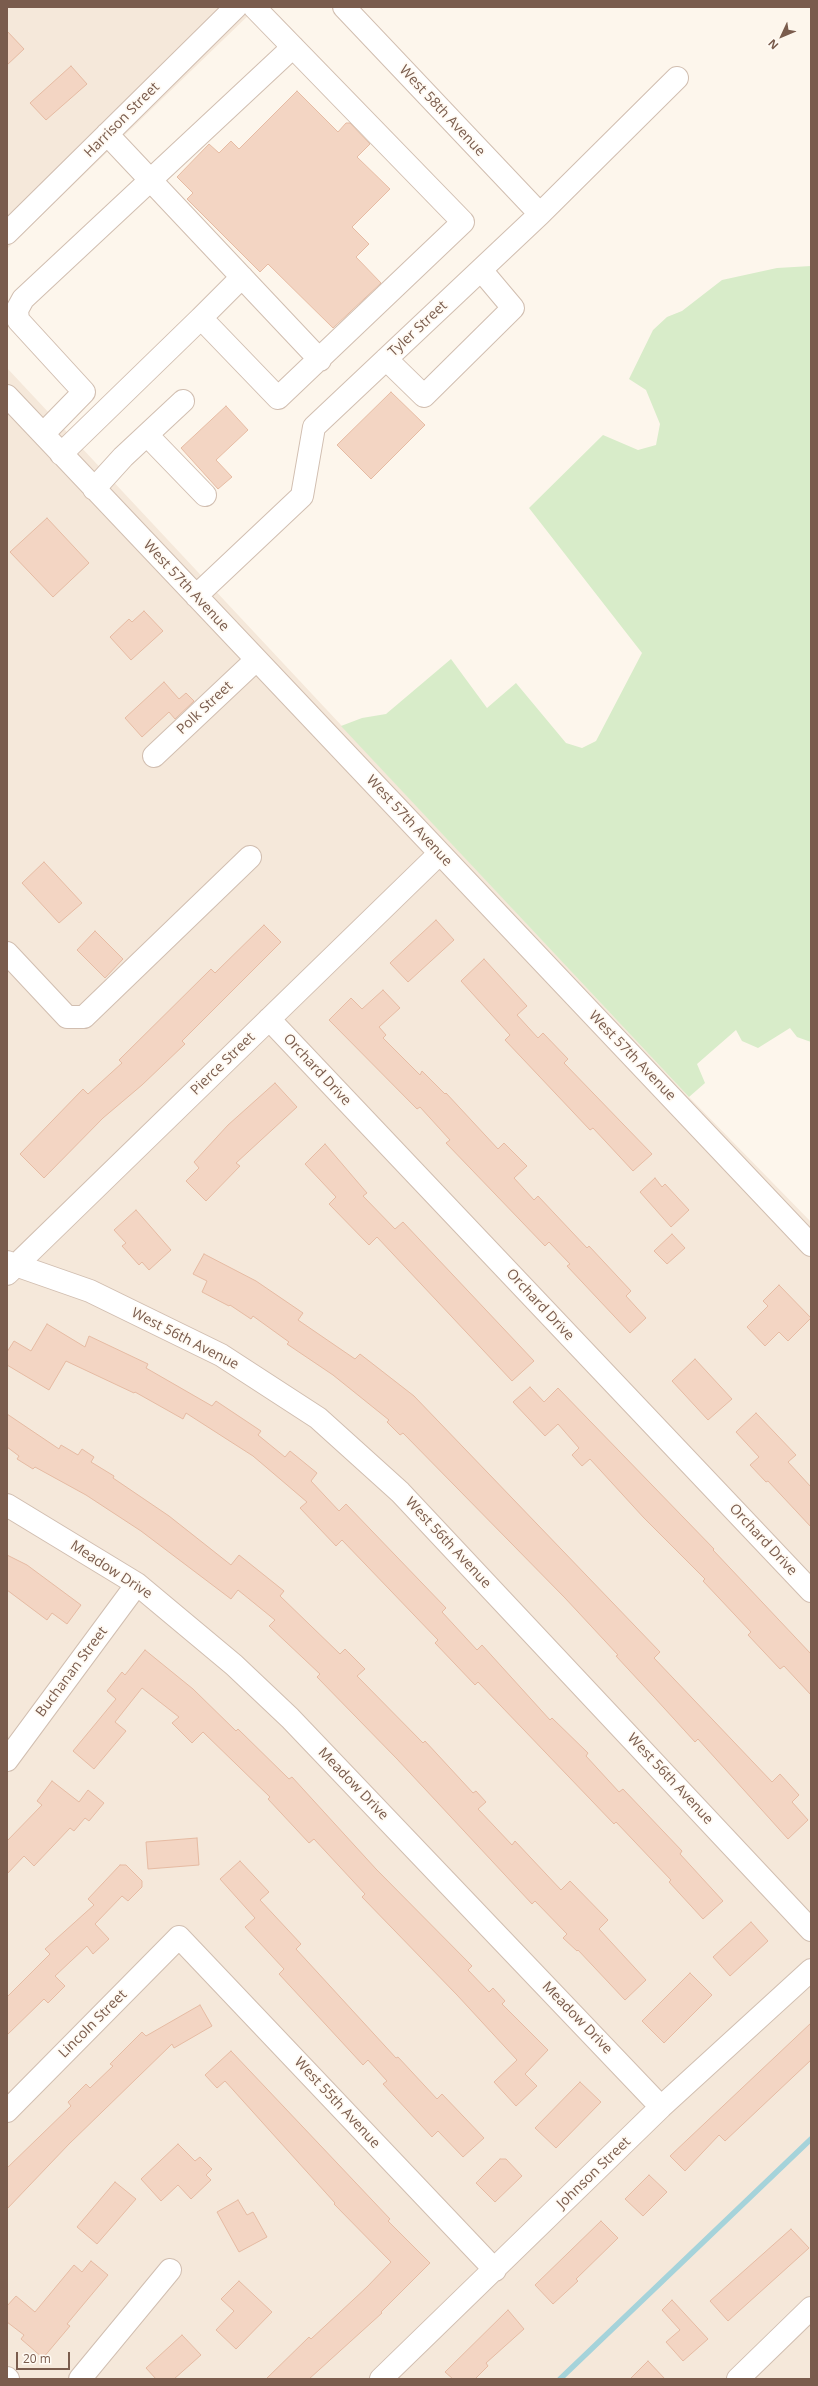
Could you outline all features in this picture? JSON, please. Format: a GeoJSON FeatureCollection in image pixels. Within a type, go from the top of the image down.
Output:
{"type":"FeatureCollection","features":[{"type":"Feature","properties":{"kind":"street","name":"Harrison Street"},"geometry":{"type":"LineString","coordinates":[[7,233],[236,7]]}},
{"type":"Feature","properties":{"kind":"street"},"geometry":{"type":"LineString","coordinates":[[201,318],[278,398],[320,360],[463,222],[254,7]]}},
{"type":"Feature","properties":{"kind":"street","name":"West 58th Avenue"},"geometry":{"type":"LineString","coordinates":[[344,7],[540,214]]}},
{"type":"Feature","properties":{"kind":"street"},"geometry":{"type":"LineString","coordinates":[[104,412],[24,328],[18,320],[17,310],[23,299],[293,47]]}},
{"type":"Feature","properties":{"kind":"street","name":"Tyler Street"},"geometry":{"type":"LineString","coordinates":[[196,596],[302,496],[314,427],[540,214],[677,78]]}},
{"type":"Feature","properties":{"kind":"street"},"geometry":{"type":"LineString","coordinates":[[107,134],[320,360]]}},
{"type":"Feature","properties":{"kind":"street"},"geometry":{"type":"LineString","coordinates":[[386,359],[424,396],[513,308],[481,270]]}},
{"type":"Feature","properties":{"kind":"street"},"geometry":{"type":"LineString","coordinates":[[61,454],[242,277]]}},
{"type":"Feature","properties":{"kind":"street"},"geometry":{"type":"LineString","coordinates":[[43,434],[84,392]]}},
{"type":"Feature","properties":{"kind":"street","name":"West 57th Avenue"},"geometry":{"type":"LineString","coordinates":[[7,396],[439,854],[811,1245]]}},
{"type":"Feature","properties":{"kind":"street"},"geometry":{"type":"LineString","coordinates":[[94,488],[183,401]]}},
{"type":"Feature","properties":{"kind":"street"},"geometry":{"type":"LineString","coordinates":[[147,435],[205,494]]}},
{"type":"Feature","properties":{"kind":"street","name":"Polk Street"},"geometry":{"type":"LineString","coordinates":[[154,756],[256,660]]}},
{"type":"Feature","properties":{"kind":"street","name":"Pierce Street"},"geometry":{"type":"LineString","coordinates":[[10,1267],[439,854]]}},
{"type":"Feature","properties":{"kind":"street"},"geometry":{"type":"LineString","coordinates":[[7,953],[68,1017],[84,1017],[250,857]]}},
{"type":"Feature","properties":{"kind":"street","name":"Orchard Drive"},"geometry":{"type":"LineString","coordinates":[[269,1019],[811,1591]]}},
{"type":"Feature","properties":{"kind":"street","name":"West 56th Avenue"},"geometry":{"type":"LineString","coordinates":[[10,1267],[90,1291],[221,1355],[318,1418],[400,1492],[811,1930]]}},
{"type":"Feature","properties":{"kind":"street","name":"Meadow Drive"},"geometry":{"type":"LineString","coordinates":[[7,1505],[137,1584],[234,1665],[290,1718],[661,2107]]}},
{"type":"Feature","properties":{"kind":"street","name":"Buchanan Street"},"geometry":{"type":"LineString","coordinates":[[7,1760],[137,1584]]}},
{"type":"Feature","properties":{"kind":"street","name":"Lincoln Street"},"geometry":{"type":"LineString","coordinates":[[7,2111],[180,1937]]}},
{"type":"Feature","properties":{"kind":"street","name":"West 55th Avenue"},"geometry":{"type":"LineString","coordinates":[[180,1937],[495,2270]]}},
{"type":"Feature","properties":{"kind":"street","name":"Johnson Street"},"geometry":{"type":"LineString","coordinates":[[381,2379],[495,2270],[661,2107],[811,1970]]}},
{"type":"Feature","properties":{"kind":"street"},"geometry":{"type":"LineString","coordinates":[[80,2379],[170,2270]]}},
{"type":"Feature","properties":{"kind":"street"},"geometry":{"type":"LineString","coordinates":[[738,2379],[811,2308]]}},
{"type":"Feature","properties":{"kind":"shaded area"},"geometry":{"type":"Polygon","coordinates":[[[7,7],[257,7],[7,249],[7,7]]]}},
{"type":"Feature","properties":{"kind":"shaded area"},"geometry":{"type":"Polygon","coordinates":[[[7,368],[689,1097],[811,1222],[811,2379],[7,2379],[7,368]]]}},
{"type":"Feature","properties":{"kind":"green space"},"geometry":{"type":"Polygon","coordinates":[[[811,266],[811,1042],[797,1037],[790,1028],[758,1048],[742,1041],[736,1030],[697,1064],[705,1083],[689,1097],[341,726],[362,718],[386,714],[451,659],[487,708],[516,683],[566,743],[582,748],[596,741],[642,653],[529,508],[603,435],[638,450],[656,445],[660,424],[646,390],[629,379],[653,330],[667,317],[682,311],[722,280],[777,268],[811,266]]]}},
{"type":"Feature","properties":{"kind":"building"},"geometry":{"type":"Polygon","coordinates":[[[7,31],[24,49],[7,65],[7,31]]]}},
{"type":"Feature","properties":{"kind":"building"},"geometry":{"type":"Polygon","coordinates":[[[71,66],[87,84],[46,120],[30,103],[71,66]]]}},
{"type":"Feature","properties":{"kind":"building"},"geometry":{"type":"Polygon","coordinates":[[[297,91],[338,132],[346,123],[350,123],[370,144],[357,157],[390,189],[352,227],[369,244],[356,257],[381,283],[333,328],[268,264],[260,272],[187,199],[193,193],[177,177],[209,144],[219,153],[231,141],[239,149],[297,91]]]}},
{"type":"Feature","properties":{"kind":"building"},"geometry":{"type":"Polygon","coordinates":[[[391,392],[425,425],[371,479],[337,445],[391,392]]]}},
{"type":"Feature","properties":{"kind":"building"},"geometry":{"type":"Polygon","coordinates":[[[226,406],[248,430],[216,460],[232,477],[218,489],[181,448],[226,406]]]}},
{"type":"Feature","properties":{"kind":"building"},"geometry":{"type":"Polygon","coordinates":[[[47,518],[89,563],[53,597],[10,552],[47,518]]]}},
{"type":"Feature","properties":{"kind":"building"},"geometry":{"type":"Polygon","coordinates":[[[144,611],[163,631],[131,660],[110,637],[129,619],[132,622],[144,611]]]}},
{"type":"Feature","properties":{"kind":"building"},"geometry":{"type":"Polygon","coordinates":[[[164,682],[179,699],[186,693],[194,701],[175,719],[169,712],[142,737],[125,718],[164,682]]]}},
{"type":"Feature","properties":{"kind":"building"},"geometry":{"type":"Polygon","coordinates":[[[44,862],[82,903],[59,923],[22,883],[44,862]]]}},
{"type":"Feature","properties":{"kind":"building"},"geometry":{"type":"Polygon","coordinates":[[[436,920],[454,940],[408,982],[390,963],[436,920]]]}},
{"type":"Feature","properties":{"kind":"building"},"geometry":{"type":"Polygon","coordinates":[[[264,925],[281,942],[182,1041],[185,1044],[142,1085],[103,1118],[44,1178],[20,1154],[83,1089],[88,1094],[122,1063],[119,1060],[211,969],[215,973],[264,925]]]}},
{"type":"Feature","properties":{"kind":"building"},"geometry":{"type":"Polygon","coordinates":[[[95,931],[123,959],[105,978],[77,950],[95,931]]]}},
{"type":"Feature","properties":{"kind":"building"},"geometry":{"type":"Polygon","coordinates":[[[484,959],[527,1006],[517,1015],[538,1038],[543,1033],[568,1059],[564,1063],[652,1154],[633,1171],[593,1128],[590,1130],[505,1040],[510,1035],[461,981],[484,959]]]}},
{"type":"Feature","properties":{"kind":"building"},"geometry":{"type":"Polygon","coordinates":[[[383,990],[400,1008],[379,1027],[386,1035],[383,1038],[420,1075],[422,1071],[445,1094],[446,1093],[498,1149],[504,1143],[527,1166],[514,1178],[534,1200],[538,1196],[587,1248],[589,1246],[631,1291],[626,1296],[646,1318],[630,1333],[567,1266],[570,1264],[549,1242],[545,1246],[446,1143],[450,1140],[420,1107],[417,1109],[329,1020],[351,998],[362,1009],[383,990]]]}},
{"type":"Feature","properties":{"kind":"building"},"geometry":{"type":"Polygon","coordinates":[[[275,1083],[297,1107],[236,1163],[240,1166],[206,1201],[186,1181],[199,1168],[194,1162],[228,1125],[275,1083]]]}},
{"type":"Feature","properties":{"kind":"building"},"geometry":{"type":"Polygon","coordinates":[[[325,1144],[367,1193],[363,1196],[395,1229],[403,1222],[534,1361],[512,1381],[377,1237],[369,1245],[329,1204],[336,1197],[305,1164],[325,1144]]]}},
{"type":"Feature","properties":{"kind":"building"},"geometry":{"type":"Polygon","coordinates":[[[655,1178],[662,1187],[665,1184],[689,1210],[671,1227],[640,1192],[655,1178]]]}},
{"type":"Feature","properties":{"kind":"building"},"geometry":{"type":"Polygon","coordinates":[[[136,1210],[171,1250],[149,1270],[142,1262],[139,1265],[122,1246],[126,1243],[114,1230],[136,1210]]]}},
{"type":"Feature","properties":{"kind":"building"},"geometry":{"type":"Polygon","coordinates":[[[672,1234],[685,1248],[667,1264],[654,1251],[672,1234]]]}},
{"type":"Feature","properties":{"kind":"building"},"geometry":{"type":"Polygon","coordinates":[[[204,1254],[256,1281],[303,1313],[298,1320],[355,1359],[360,1354],[414,1396],[660,1652],[654,1658],[772,1782],[780,1774],[799,1795],[792,1802],[808,1820],[788,1839],[698,1739],[695,1742],[565,1598],[403,1433],[400,1435],[387,1422],[389,1420],[333,1375],[287,1344],[289,1342],[253,1316],[251,1319],[230,1305],[229,1306],[202,1292],[207,1281],[193,1274],[204,1254]]]}},
{"type":"Feature","properties":{"kind":"building"},"geometry":{"type":"Polygon","coordinates":[[[779,1285],[811,1318],[788,1341],[779,1332],[765,1346],[747,1327],[768,1306],[763,1301],[779,1285]]]}},
{"type":"Feature","properties":{"kind":"building"},"geometry":{"type":"Polygon","coordinates":[[[47,1324],[85,1347],[89,1336],[148,1364],[146,1368],[212,1406],[216,1401],[261,1431],[258,1435],[285,1457],[290,1451],[317,1473],[311,1481],[339,1511],[346,1504],[446,1608],[442,1612],[477,1650],[482,1645],[550,1720],[552,1718],[588,1753],[586,1756],[619,1792],[623,1789],[682,1851],[680,1854],[723,1901],[703,1919],[669,1882],[671,1880],[616,1822],[614,1824],[478,1682],[475,1685],[435,1643],[438,1640],[342,1540],[336,1546],[300,1508],[307,1502],[253,1456],[186,1413],[183,1419],[135,1392],[134,1393],[66,1361],[49,1390],[7,1365],[7,1352],[14,1341],[31,1351],[47,1324]]]}},
{"type":"Feature","properties":{"kind":"building"},"geometry":{"type":"Polygon","coordinates":[[[695,1359],[732,1399],[708,1420],[672,1381],[695,1359]]]}},
{"type":"Feature","properties":{"kind":"building"},"geometry":{"type":"Polygon","coordinates":[[[530,1387],[544,1402],[558,1388],[714,1549],[713,1550],[811,1654],[811,1695],[784,1666],[780,1669],[748,1635],[751,1632],[703,1581],[705,1579],[644,1518],[590,1459],[582,1466],[572,1455],[579,1448],[558,1424],[545,1436],[513,1402],[530,1387]]]}},
{"type":"Feature","properties":{"kind":"building"},"geometry":{"type":"Polygon","coordinates":[[[756,1413],[796,1455],[788,1462],[811,1487],[811,1527],[768,1481],[766,1482],[750,1465],[759,1457],[736,1432],[756,1413]]]}},
{"type":"Feature","properties":{"kind":"building"},"geometry":{"type":"Polygon","coordinates":[[[7,1414],[59,1449],[61,1445],[78,1455],[82,1449],[94,1457],[91,1462],[114,1476],[113,1478],[169,1516],[231,1565],[239,1555],[284,1591],[280,1596],[340,1654],[345,1649],[365,1669],[357,1676],[423,1743],[425,1741],[473,1793],[476,1791],[486,1802],[478,1809],[512,1845],[515,1841],[561,1890],[570,1881],[608,1920],[599,1929],[646,1980],[625,2000],[578,1950],[577,1951],[563,1938],[567,1934],[535,1901],[532,1904],[397,1759],[317,1677],[320,1674],[269,1626],[275,1620],[238,1590],[231,1599],[141,1531],[86,1495],[35,1467],[33,1469],[17,1459],[19,1456],[7,1447],[7,1414]]]}},
{"type":"Feature","properties":{"kind":"building"},"geometry":{"type":"Polygon","coordinates":[[[7,1555],[27,1565],[81,1605],[67,1624],[52,1613],[47,1620],[7,1590],[7,1555]]]}},
{"type":"Feature","properties":{"kind":"building"},"geometry":{"type":"Polygon","coordinates":[[[145,1650],[193,1689],[236,1731],[238,1729],[289,1779],[292,1777],[376,1869],[472,1966],[468,1970],[489,1992],[493,1988],[505,2001],[502,2004],[548,2050],[525,2074],[537,2086],[516,2106],[494,2082],[517,2060],[457,1995],[362,1897],[365,1894],[314,1839],[309,1843],[268,1799],[270,1797],[203,1732],[192,1743],[172,1723],[179,1717],[142,1688],[115,1722],[126,1731],[94,1769],[73,1751],[116,1699],[107,1691],[122,1672],[125,1675],[145,1650]]]}},
{"type":"Feature","properties":{"kind":"building"},"geometry":{"type":"Polygon","coordinates":[[[52,1781],[79,1802],[88,1790],[104,1803],[89,1821],[85,1818],[74,1831],[70,1828],[34,1866],[24,1856],[7,1874],[7,1841],[42,1805],[37,1801],[52,1781]]]}},
{"type":"Feature","properties":{"kind":"building"},"geometry":{"type":"Polygon","coordinates":[[[197,1838],[199,1865],[148,1869],[146,1842],[197,1838]]]}},
{"type":"Feature","properties":{"kind":"building"},"geometry":{"type":"Polygon","coordinates":[[[240,1861],[269,1892],[260,1900],[301,1944],[296,1949],[396,2058],[398,2057],[437,2099],[442,2094],[484,2138],[463,2157],[438,2131],[432,2137],[383,2084],[387,2081],[368,2060],[363,2065],[279,1974],[284,1969],[245,1927],[255,1918],[220,1879],[240,1861]]]}},
{"type":"Feature","properties":{"kind":"building"},"geometry":{"type":"Polygon","coordinates":[[[120,1865],[126,1865],[142,1881],[142,1887],[128,1901],[122,1896],[95,1924],[109,1939],[93,1954],[87,1946],[55,1976],[65,1986],[48,2003],[44,1999],[7,2035],[7,1997],[50,1954],[45,1949],[94,1905],[88,1899],[120,1865]]]}},
{"type":"Feature","properties":{"kind":"building"},"geometry":{"type":"Polygon","coordinates":[[[751,1922],[768,1941],[730,1976],[713,1957],[751,1922]]]}},
{"type":"Feature","properties":{"kind":"building"},"geometry":{"type":"Polygon","coordinates":[[[690,1973],[712,1995],[664,2043],[642,2021],[690,1973]]]}},
{"type":"Feature","properties":{"kind":"building"},"geometry":{"type":"Polygon","coordinates":[[[200,2005],[212,2026],[174,2048],[172,2044],[69,2144],[7,2209],[7,2168],[71,2106],[68,2102],[86,2084],[90,2088],[113,2066],[110,2064],[142,2032],[146,2036],[200,2005]]]}},
{"type":"Feature","properties":{"kind":"building"},"geometry":{"type":"Polygon","coordinates":[[[811,2023],[811,2060],[725,2141],[719,2135],[685,2171],[670,2156],[811,2023]]]}},
{"type":"Feature","properties":{"kind":"building"},"geometry":{"type":"Polygon","coordinates":[[[231,2051],[390,2219],[388,2221],[430,2263],[381,2312],[382,2313],[309,2379],[266,2379],[309,2337],[311,2339],[367,2287],[391,2262],[334,2204],[335,2203],[225,2081],[217,2088],[205,2075],[231,2051]]]}},
{"type":"Feature","properties":{"kind":"building"},"geometry":{"type":"Polygon","coordinates":[[[580,2082],[601,2102],[556,2148],[535,2128],[580,2082]]]}},
{"type":"Feature","properties":{"kind":"building"},"geometry":{"type":"Polygon","coordinates":[[[178,2144],[195,2161],[200,2157],[212,2169],[206,2175],[211,2180],[191,2199],[178,2185],[161,2201],[141,2179],[178,2144]]]}},
{"type":"Feature","properties":{"kind":"building"},"geometry":{"type":"Polygon","coordinates":[[[500,2159],[506,2159],[522,2176],[495,2202],[476,2183],[500,2159]]]}},
{"type":"Feature","properties":{"kind":"building"},"geometry":{"type":"Polygon","coordinates":[[[649,2175],[667,2192],[643,2216],[625,2199],[649,2175]]]}},
{"type":"Feature","properties":{"kind":"building"},"geometry":{"type":"Polygon","coordinates":[[[115,2182],[136,2199],[97,2244],[77,2227],[115,2182]]]}},
{"type":"Feature","properties":{"kind":"building"},"geometry":{"type":"Polygon","coordinates":[[[238,2200],[247,2215],[253,2212],[267,2237],[239,2252],[217,2212],[238,2200]]]}},
{"type":"Feature","properties":{"kind":"building"},"geometry":{"type":"Polygon","coordinates":[[[601,2221],[618,2238],[576,2279],[578,2281],[553,2304],[535,2285],[601,2221]]]}},
{"type":"Feature","properties":{"kind":"building"},"geometry":{"type":"Polygon","coordinates":[[[791,2229],[809,2248],[728,2321],[710,2301],[791,2229]]]}},
{"type":"Feature","properties":{"kind":"building"},"geometry":{"type":"Polygon","coordinates":[[[91,2261],[108,2275],[67,2324],[70,2326],[43,2358],[21,2339],[24,2335],[7,2322],[7,2306],[16,2296],[35,2312],[74,2265],[82,2272],[91,2261]]]}},
{"type":"Feature","properties":{"kind":"building"},"geometry":{"type":"Polygon","coordinates":[[[239,2281],[272,2312],[236,2349],[216,2330],[234,2311],[221,2299],[239,2281]]]}},
{"type":"Feature","properties":{"kind":"building"},"geometry":{"type":"Polygon","coordinates":[[[672,2300],[708,2339],[683,2361],[666,2342],[680,2330],[662,2310],[672,2300]]]}},
{"type":"Feature","properties":{"kind":"building"},"geometry":{"type":"Polygon","coordinates":[[[508,2310],[524,2329],[486,2363],[488,2366],[475,2379],[453,2379],[445,2372],[508,2310]]]}},
{"type":"Feature","properties":{"kind":"building"},"geometry":{"type":"Polygon","coordinates":[[[182,2335],[201,2355],[174,2379],[156,2379],[146,2368],[182,2335]]]}},
{"type":"Feature","properties":{"kind":"building"},"geometry":{"type":"Polygon","coordinates":[[[648,2361],[665,2379],[630,2379],[648,2361]]]}},
{"type":"Feature","properties":{"kind":"waterway"},"geometry":{"type":"LineString","coordinates":[[560,2379],[811,2139]]}}]}
